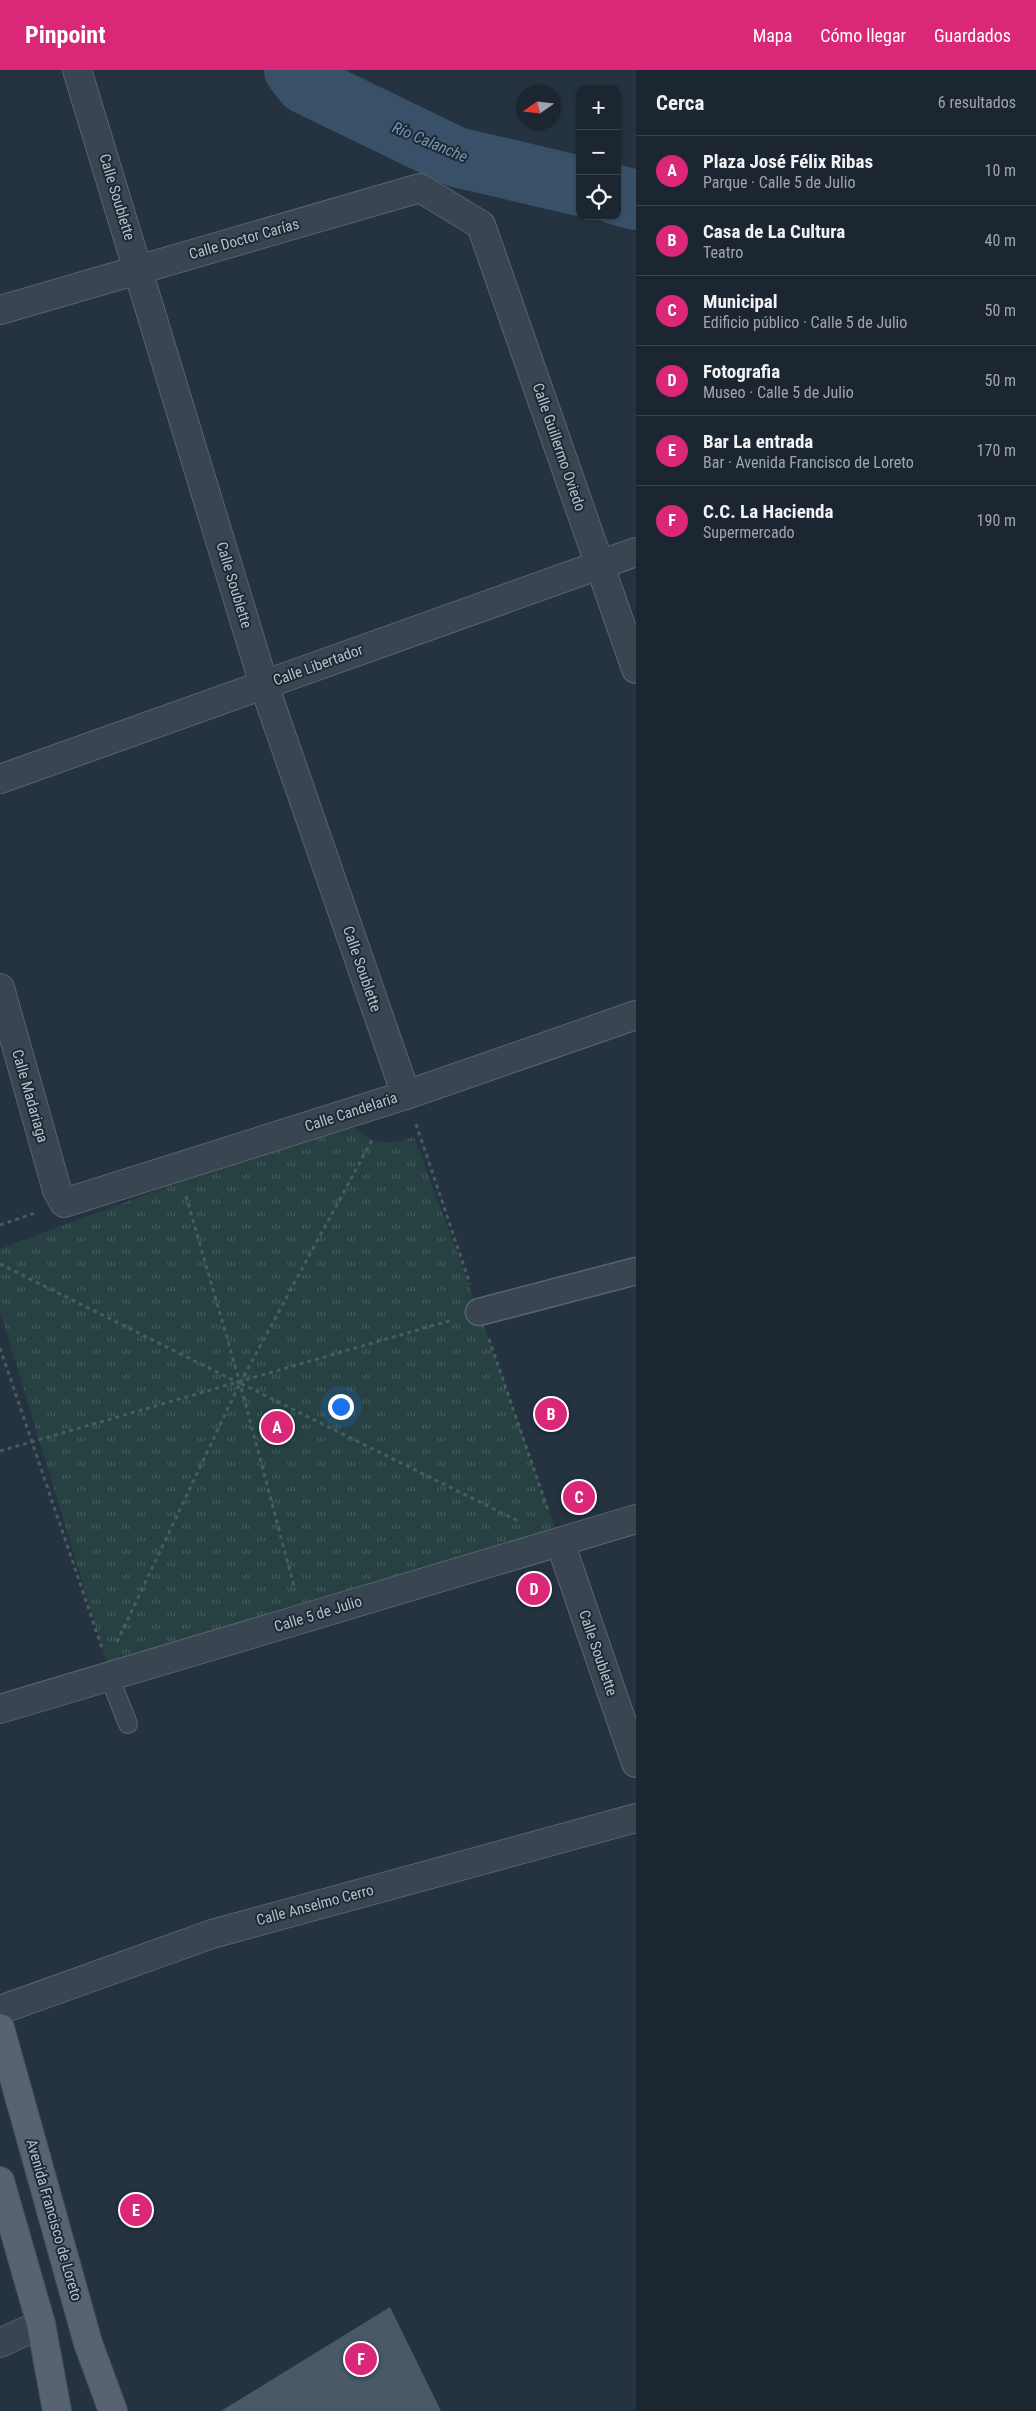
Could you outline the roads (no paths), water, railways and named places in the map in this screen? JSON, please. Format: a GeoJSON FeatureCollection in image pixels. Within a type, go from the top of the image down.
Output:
{"type":"FeatureCollection","features":[{"type":"Feature","properties":{"kind":"main road","name":"Avenida Francisco de Loreto"},"geometry":{"type":"LineString","coordinates":[[0,2028],[88,2343],[113,2411]]}},
{"type":"Feature","properties":{"kind":"main road"},"geometry":{"type":"LineString","coordinates":[[0,2181],[41,2324],[57,2411]]}},
{"type":"Feature","properties":{"kind":"street","name":"Calle Soublette"},"geometry":{"type":"LineString","coordinates":[[77,70],[264,684],[406,1095]]}},
{"type":"Feature","properties":{"kind":"street","name":"Calle Doctor Carías"},"geometry":{"type":"LineString","coordinates":[[0,310],[420,188],[481,225]]}},
{"type":"Feature","properties":{"kind":"street","name":"Calle Guillermo Oviedo"},"geometry":{"type":"LineString","coordinates":[[481,225],[636,669]]}},
{"type":"Feature","properties":{"kind":"street","name":"Calle Libertador"},"geometry":{"type":"LineString","coordinates":[[0,780],[600,563],[636,552]]}},
{"type":"Feature","properties":{"kind":"street","name":"Calle Madariaga"},"geometry":{"type":"LineString","coordinates":[[0,988],[56,1190],[64,1203]]}},
{"type":"Feature","properties":{"kind":"street","name":"Calle Candelaria"},"geometry":{"type":"LineString","coordinates":[[64,1203],[406,1095],[636,1015]]}},
{"type":"Feature","properties":{"kind":"street"},"geometry":{"type":"LineString","coordinates":[[479,1312],[636,1271]]}},
{"type":"Feature","properties":{"kind":"street","name":"Calle 5 de Julio"},"geometry":{"type":"LineString","coordinates":[[0,1708],[106,1665],[560,1542],[636,1519]]}},
{"type":"Feature","properties":{"kind":"street","name":"Calle Soublette"},"geometry":{"type":"LineString","coordinates":[[560,1542],[636,1763]]}},
{"type":"Feature","properties":{"kind":"street","name":"Calle Anselmo Cerro"},"geometry":{"type":"LineString","coordinates":[[0,2010],[212,1934],[636,1818]]}},
{"type":"Feature","properties":{"kind":"street"},"geometry":{"type":"LineString","coordinates":[[0,2343],[41,2324]]}},
{"type":"Feature","properties":{"kind":"lane"},"geometry":{"type":"LineString","coordinates":[[106,1665],[128,1724]]}},
{"type":"Feature","properties":{"kind":"waterway","name":"Río Calanche"},"geometry":{"type":"LineString","coordinates":[[294,70],[305,84],[456,157],[576,185]]}},
{"type":"Feature","properties":{"kind":"waterway","name":"Río Calanche"},"geometry":{"type":"LineString","coordinates":[[621,196],[636,200]]}},
{"type":"Feature","properties":{"kind":"place","name":"Casa de La Cultura"},"geometry":{"type":"Point","coordinates":[551,1414]}},
{"type":"Feature","properties":{"kind":"place","name":"Plaza José Félix Ribas"},"geometry":{"type":"Point","coordinates":[277,1427]}},
{"type":"Feature","properties":{"kind":"place","name":"Municipal"},"geometry":{"type":"Point","coordinates":[579,1497]}},
{"type":"Feature","properties":{"kind":"place","name":"Fotografia"},"geometry":{"type":"Point","coordinates":[534,1589]}},
{"type":"Feature","properties":{"kind":"place","name":"Bar La entrada"},"geometry":{"type":"Point","coordinates":[136,2210]}},
{"type":"Feature","properties":{"kind":"place","name":"C.C. La Hacienda"},"geometry":{"type":"Point","coordinates":[361,2359]}}]}
